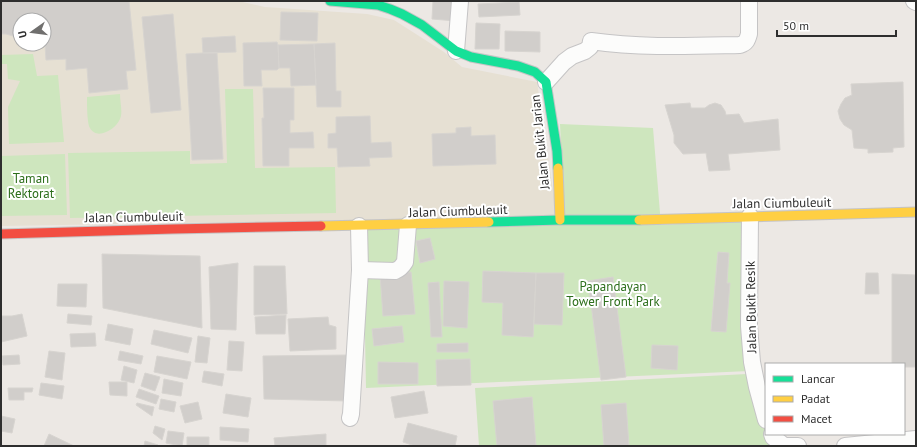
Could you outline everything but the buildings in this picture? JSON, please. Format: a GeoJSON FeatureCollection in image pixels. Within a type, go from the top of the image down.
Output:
{"type":"FeatureCollection","features":[{"type":"Feature","properties":{"kind":"main road","name":"Jalan Bukit Jarian"},"geometry":{"type":"LineString","coordinates":[[330,1],[378,5],[390,9],[422,25],[456,51],[472,57],[518,66],[535,72],[546,82],[557,151],[560,220]]}},
{"type":"Feature","properties":{"kind":"main road","name":"Jalan Ciumbuleuit"},"geometry":{"type":"LineString","coordinates":[[1,234],[560,220],[647,220],[916,212]]}},
{"type":"Feature","properties":{"kind":"street"},"geometry":{"type":"LineString","coordinates":[[456,51],[460,1]]}},
{"type":"Feature","properties":{"kind":"street"},"geometry":{"type":"LineString","coordinates":[[546,82],[564,62],[590,47],[591,41],[614,44],[657,46],[745,44],[749,34],[750,1]]}},
{"type":"Feature","properties":{"kind":"street","name":"Jalan Bukit Resik"},"geometry":{"type":"LineString","coordinates":[[750,216],[749,326],[752,362],[765,416]]}},
{"type":"Feature","properties":{"kind":"street"},"geometry":{"type":"LineString","coordinates":[[360,270],[399,270],[405,262],[408,225]]}},
{"type":"Feature","properties":{"kind":"street"},"geometry":{"type":"LineString","coordinates":[[350,418],[360,270],[359,226]]}},
{"type":"Feature","properties":{"kind":"street"},"geometry":{"type":"LineString","coordinates":[[772,435],[784,446],[798,446]]}},
{"type":"Feature","properties":{"kind":"street"},"geometry":{"type":"LineString","coordinates":[[845,446],[916,440]]}},
{"type":"Feature","properties":{"kind":"shaded area"},"geometry":{"type":"Polygon","coordinates":[[[1,1],[238,1],[265,7],[367,14],[394,20],[444,52],[462,67],[537,82],[557,217],[1,226],[1,1]]]}},
{"type":"Feature","properties":{"kind":"green space"},"geometry":{"type":"Polygon","coordinates":[[[33,54],[37,76],[58,75],[64,142],[9,144],[8,107],[20,81],[8,79],[7,64],[1,64],[1,55],[33,54]]]}},
{"type":"Feature","properties":{"kind":"green space"},"geometry":{"type":"Polygon","coordinates":[[[225,89],[253,89],[255,168],[335,167],[336,213],[70,218],[68,153],[190,151],[190,164],[227,163],[225,89]]]}},
{"type":"Feature","properties":{"kind":"green space"},"geometry":{"type":"Polygon","coordinates":[[[120,94],[121,113],[118,123],[111,130],[102,134],[93,132],[88,122],[87,97],[120,94]]]}},
{"type":"Feature","properties":{"kind":"green space","name":"Papandayan Tower Front Park"},"geometry":{"type":"Polygon","coordinates":[[[560,124],[653,128],[661,225],[744,221],[749,371],[366,388],[363,230],[565,224],[560,124]]]}},
{"type":"Feature","properties":{"kind":"green space","name":"Taman Rektorat"},"geometry":{"type":"Polygon","coordinates":[[[65,154],[67,215],[1,216],[1,156],[65,154]]]}},
{"type":"Feature","properties":{"kind":"green space"},"geometry":{"type":"Polygon","coordinates":[[[747,374],[765,426],[765,435],[766,435],[772,446],[479,446],[475,388],[747,374]]]}},
{"type":"Feature","properties":{"kind":"traffic: fast"},"geometry":{"type":"LineString","coordinates":[[330,1],[378,5],[390,9],[422,25],[456,51],[471,57],[518,66],[535,72],[546,82],[557,151],[558,168]]}},
{"type":"Feature","properties":{"kind":"traffic: fast"},"geometry":{"type":"LineString","coordinates":[[489,222],[639,220]]}},
{"type":"Feature","properties":{"kind":"traffic: slow"},"geometry":{"type":"LineString","coordinates":[[558,168],[560,220]]}},
{"type":"Feature","properties":{"kind":"traffic: slow"},"geometry":{"type":"LineString","coordinates":[[639,220],[916,212]]}},
{"type":"Feature","properties":{"kind":"traffic: slow"},"geometry":{"type":"LineString","coordinates":[[321,226],[489,222]]}},
{"type":"Feature","properties":{"kind":"traffic: jam"},"geometry":{"type":"LineString","coordinates":[[1,234],[321,226]]}}]}
